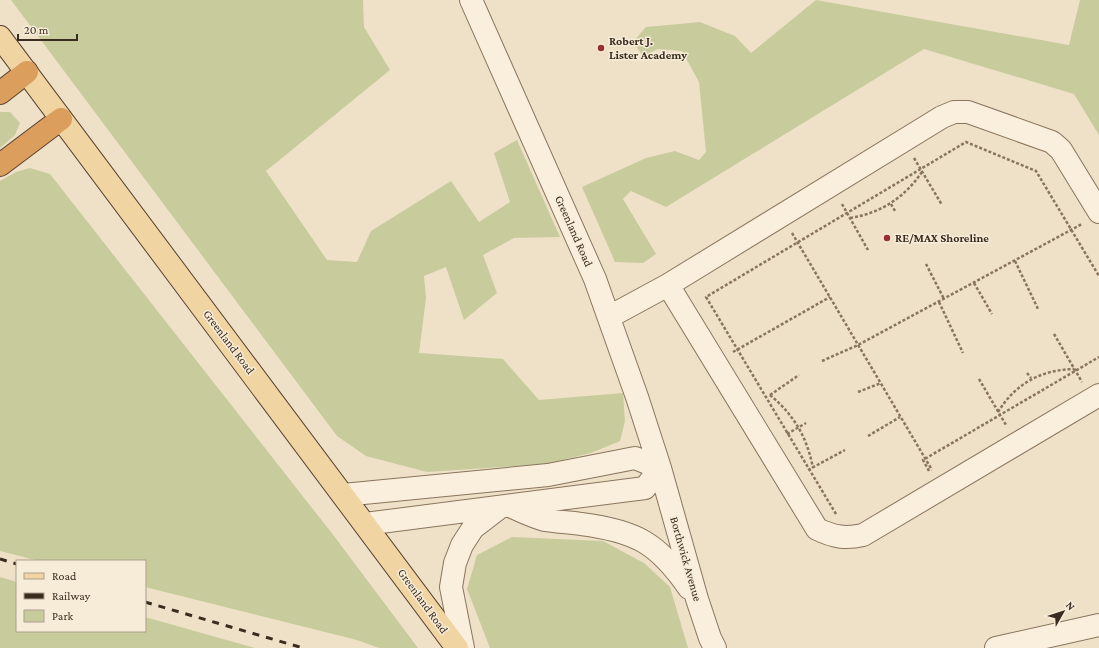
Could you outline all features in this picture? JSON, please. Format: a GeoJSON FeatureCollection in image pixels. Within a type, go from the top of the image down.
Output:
{"type":"FeatureCollection","features":[{"type":"Feature","properties":{"kind":"highway"},"geometry":{"type":"LineString","coordinates":[[0,93],[27,72]]}},
{"type":"Feature","properties":{"kind":"highway"},"geometry":{"type":"LineString","coordinates":[[0,165],[62,119]]}},
{"type":"Feature","properties":{"kind":"main road","name":"Greenland Road"},"geometry":{"type":"LineString","coordinates":[[0,37],[457,648]]}},
{"type":"Feature","properties":{"kind":"street","name":"Greenland Road"},"geometry":{"type":"LineString","coordinates":[[475,2],[592,272],[609,317],[660,468]]}},
{"type":"Feature","properties":{"kind":"street"},"geometry":{"type":"LineString","coordinates":[[609,317],[668,285],[942,117],[954,112],[968,112],[1052,142],[1061,150],[1092,217]]}},
{"type":"Feature","properties":{"kind":"street"},"geometry":{"type":"LineString","coordinates":[[668,285],[817,529],[834,537],[849,538],[863,535],[938,483],[1017,444],[1096,397]]}},
{"type":"Feature","properties":{"kind":"street"},"geometry":{"type":"LineString","coordinates":[[343,495],[548,475],[635,458],[660,468],[645,488],[365,524]]}},
{"type":"Feature","properties":{"kind":"street","name":"Borthwick Avenue"},"geometry":{"type":"LineString","coordinates":[[660,468],[697,599],[715,648]]}},
{"type":"Feature","properties":{"kind":"street"},"geometry":{"type":"LineString","coordinates":[[504,507],[544,520],[619,530],[638,537],[657,550],[675,568],[697,599]]}},
{"type":"Feature","properties":{"kind":"street"},"geometry":{"type":"LineString","coordinates":[[463,648],[452,587],[455,563],[462,545],[473,528],[504,507]]}},
{"type":"Feature","properties":{"kind":"street"},"geometry":{"type":"LineString","coordinates":[[996,648],[1099,625]]}},
{"type":"Feature","properties":{"kind":"path"},"geometry":{"type":"LineString","coordinates":[[903,141],[942,205]]}},
{"type":"Feature","properties":{"kind":"path"},"geometry":{"type":"LineString","coordinates":[[838,516],[706,297],[921,171],[966,142],[1036,171],[1099,276]]}},
{"type":"Feature","properties":{"kind":"path"},"geometry":{"type":"LineString","coordinates":[[850,218],[864,216],[891,204],[903,195],[921,171]]}},
{"type":"Feature","properties":{"kind":"path"},"geometry":{"type":"LineString","coordinates":[[831,185],[868,250]]}},
{"type":"Feature","properties":{"kind":"path"},"geometry":{"type":"LineString","coordinates":[[891,204],[895,211]]}},
{"type":"Feature","properties":{"kind":"path"},"geometry":{"type":"LineString","coordinates":[[782,215],[938,483]]}},
{"type":"Feature","properties":{"kind":"path"},"geometry":{"type":"LineString","coordinates":[[822,361],[858,345],[939,302],[1092,217]]}},
{"type":"Feature","properties":{"kind":"path"},"geometry":{"type":"LineString","coordinates":[[1015,261],[1038,309]]}},
{"type":"Feature","properties":{"kind":"path"},"geometry":{"type":"LineString","coordinates":[[926,264],[944,299]]}},
{"type":"Feature","properties":{"kind":"path"},"geometry":{"type":"LineString","coordinates":[[974,283],[992,314]]}},
{"type":"Feature","properties":{"kind":"path"},"geometry":{"type":"LineString","coordinates":[[715,362],[830,297]]}},
{"type":"Feature","properties":{"kind":"path"},"geometry":{"type":"LineString","coordinates":[[939,302],[963,353]]}},
{"type":"Feature","properties":{"kind":"path"},"geometry":{"type":"LineString","coordinates":[[1054,334],[1075,370],[1096,397]]}},
{"type":"Feature","properties":{"kind":"path"},"geometry":{"type":"LineString","coordinates":[[925,459],[999,414],[1099,357]]}},
{"type":"Feature","properties":{"kind":"path"},"geometry":{"type":"LineString","coordinates":[[999,414],[1012,393],[1031,378],[1052,371],[1075,370]]}},
{"type":"Feature","properties":{"kind":"path"},"geometry":{"type":"LineString","coordinates":[[1028,373],[1031,378]]}},
{"type":"Feature","properties":{"kind":"path"},"geometry":{"type":"LineString","coordinates":[[745,412],[799,376]]}},
{"type":"Feature","properties":{"kind":"path"},"geometry":{"type":"LineString","coordinates":[[979,379],[1017,444]]}},
{"type":"Feature","properties":{"kind":"path"},"geometry":{"type":"LineString","coordinates":[[858,392],[881,383]]}},
{"type":"Feature","properties":{"kind":"path"},"geometry":{"type":"LineString","coordinates":[[770,395],[791,415],[799,427],[806,440],[813,468]]}},
{"type":"Feature","properties":{"kind":"path"},"geometry":{"type":"LineString","coordinates":[[868,436],[900,417]]}},
{"type":"Feature","properties":{"kind":"path"},"geometry":{"type":"LineString","coordinates":[[788,481],[845,450]]}},
{"type":"Feature","properties":{"kind":"path"},"geometry":{"type":"LineString","coordinates":[[925,459],[923,460],[938,483]]}},
{"type":"Feature","properties":{"kind":"green space"},"geometry":{"type":"Polygon","coordinates":[[[11,0],[363,0],[364,27],[390,70],[266,171],[327,260],[357,262],[371,231],[451,181],[479,222],[510,202],[494,153],[517,140],[560,237],[514,238],[483,255],[497,293],[464,320],[446,267],[424,276],[426,298],[419,353],[503,359],[539,400],[623,393],[625,421],[620,441],[591,453],[546,464],[427,472],[366,456],[337,436],[11,0]]]}},
{"type":"Feature","properties":{"kind":"green space"},"geometry":{"type":"Polygon","coordinates":[[[816,0],[1069,45],[1080,0],[1099,0],[1099,135],[1074,94],[924,49],[666,207],[631,191],[623,199],[656,254],[643,263],[615,262],[582,187],[646,158],[675,151],[699,160],[706,152],[699,82],[682,51],[658,49],[643,56],[633,42],[646,27],[700,22],[735,36],[751,53],[816,0]]]}},
{"type":"Feature","properties":{"kind":"green space"},"geometry":{"type":"Polygon","coordinates":[[[0,112],[10,112],[20,123],[15,135],[0,148],[0,112]]]}},
{"type":"Feature","properties":{"kind":"green space"},"geometry":{"type":"Polygon","coordinates":[[[30,168],[50,174],[334,536],[418,648],[379,648],[357,640],[146,587],[146,560],[35,560],[0,551],[0,181],[16,172],[30,168]]]}},
{"type":"Feature","properties":{"kind":"green space"},"geometry":{"type":"Polygon","coordinates":[[[512,537],[603,541],[644,563],[670,587],[688,648],[490,648],[467,589],[477,555],[512,537]]]}},
{"type":"Feature","properties":{"kind":"green space"},"geometry":{"type":"Polygon","coordinates":[[[0,577],[16,582],[16,632],[146,632],[146,617],[255,648],[0,648],[0,577]]]}},
{"type":"Feature","properties":{"kind":"railway"},"geometry":{"type":"LineString","coordinates":[[0,559],[16,564]]}},
{"type":"Feature","properties":{"kind":"railway"},"geometry":{"type":"LineString","coordinates":[[146,602],[303,648]]}},
{"type":"Feature","properties":{"kind":"place","name":"Robert J. Lister Academy"},"geometry":{"type":"Point","coordinates":[601,48]}},
{"type":"Feature","properties":{"kind":"place","name":"RE/MAX Shoreline"},"geometry":{"type":"Point","coordinates":[887,238]}}]}
